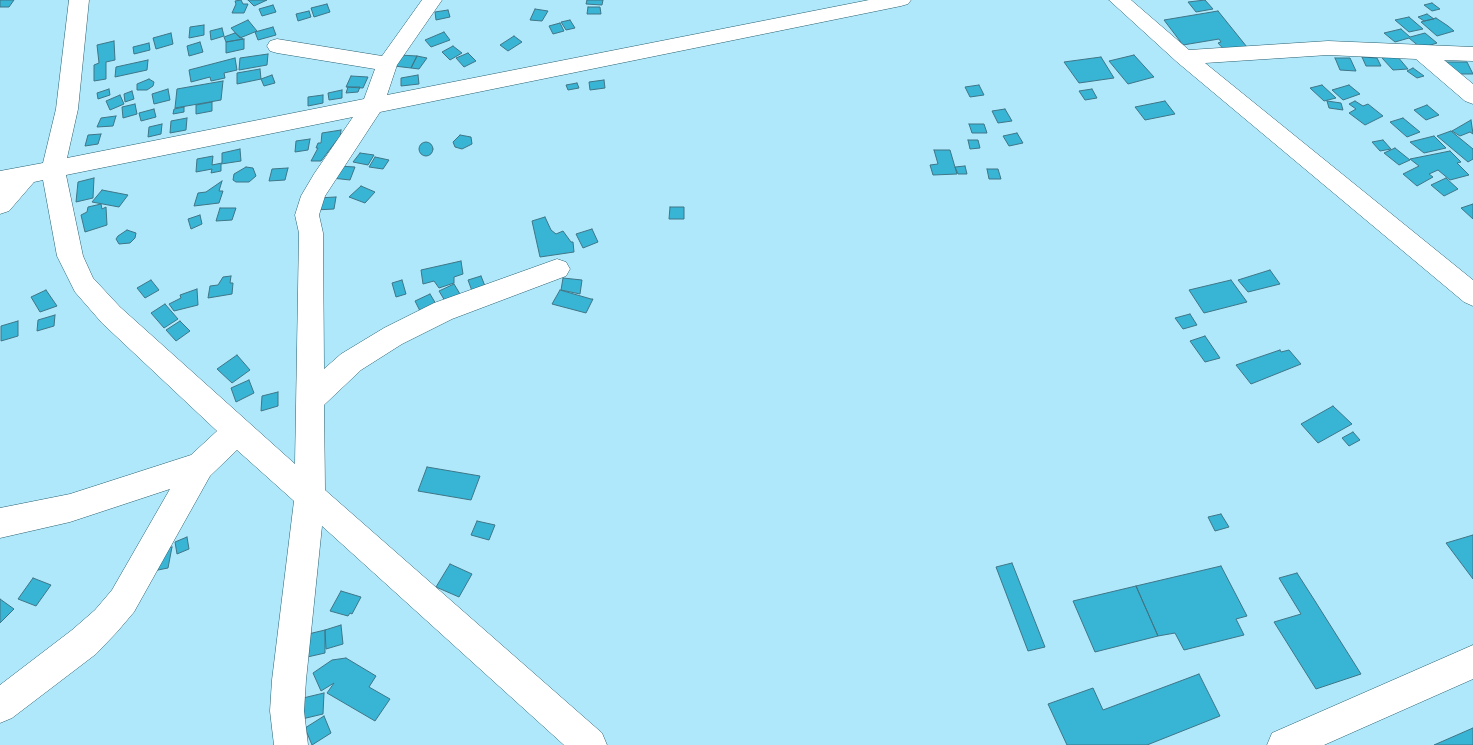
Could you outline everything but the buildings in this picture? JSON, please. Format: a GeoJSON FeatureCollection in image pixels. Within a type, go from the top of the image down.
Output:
{"type":"FeatureCollection","features":[{"type":"Feature","properties":{"kind":"street"},"geometry":{"type":"LineString","coordinates":[[79,0],[67,110],[52,169],[70,256],[84,285],[111,316],[590,745]]}},
{"type":"Feature","properties":{"kind":"street"},"geometry":{"type":"LineString","coordinates":[[290,745],[289,680],[310,495],[311,233],[307,215],[313,196],[322,180],[374,105],[387,64],[432,0]]}},
{"type":"Feature","properties":{"kind":"street"},"geometry":{"type":"LineString","coordinates":[[0,180],[901,0]]}},
{"type":"Feature","properties":{"kind":"street"},"geometry":{"type":"LineString","coordinates":[[1119,0],[1184,57],[1473,295]]}},
{"type":"Feature","properties":{"kind":"street"},"geometry":{"type":"LineString","coordinates":[[277,46],[387,64]]}},
{"type":"Feature","properties":{"kind":"street"},"geometry":{"type":"LineString","coordinates":[[1184,57],[1328,48],[1473,54]]}},
{"type":"Feature","properties":{"kind":"street"},"geometry":{"type":"LineString","coordinates":[[1420,52],[1473,96]]}},
{"type":"Feature","properties":{"kind":"street"},"geometry":{"type":"LineString","coordinates":[[0,205],[26,175]]}},
{"type":"Feature","properties":{"kind":"street"},"geometry":{"type":"LineString","coordinates":[[310,400],[351,362],[393,336],[443,311],[557,269]]}},
{"type":"Feature","properties":{"kind":"street"},"geometry":{"type":"LineString","coordinates":[[0,706],[84,642],[106,621],[123,600],[200,466],[238,431]]}},
{"type":"Feature","properties":{"kind":"street"},"geometry":{"type":"LineString","coordinates":[[0,523],[70,508],[200,466]]}},
{"type":"Feature","properties":{"kind":"street"},"geometry":{"type":"LineString","coordinates":[[1284,745],[1473,662]]}}]}
